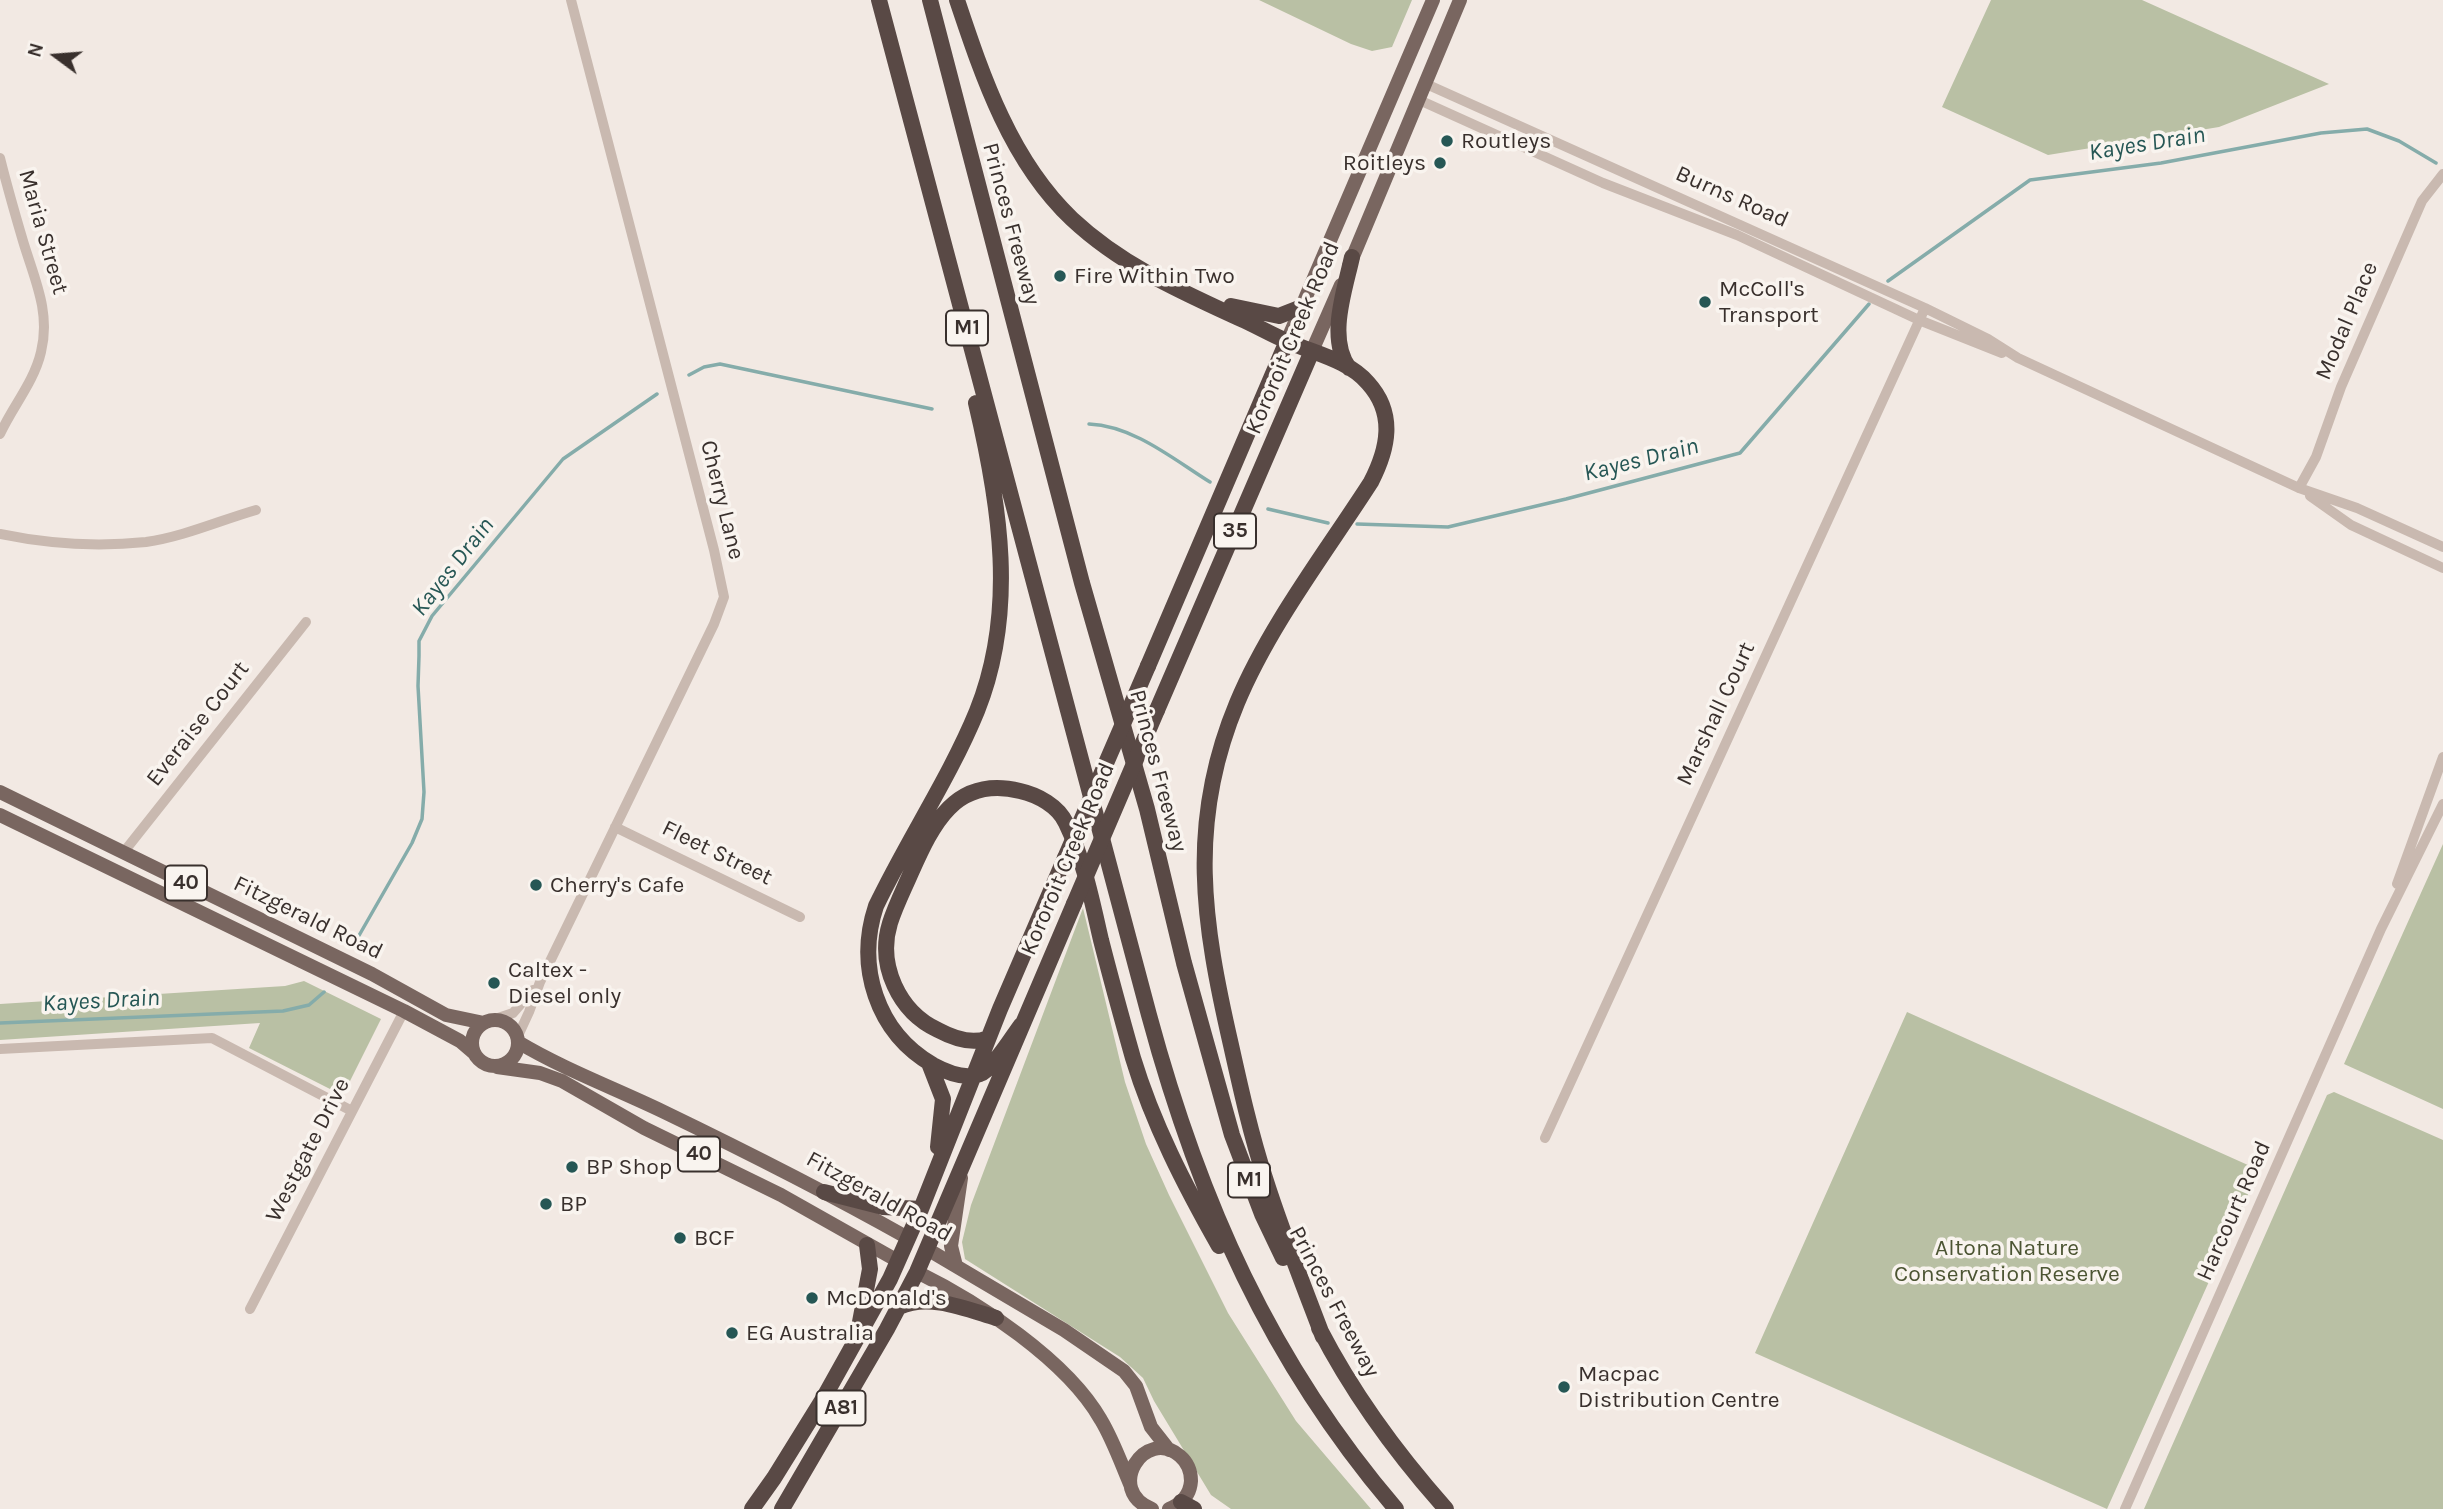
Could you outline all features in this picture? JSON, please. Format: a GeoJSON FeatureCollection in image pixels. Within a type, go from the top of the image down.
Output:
{"type":"FeatureCollection","features":[{"type":"Feature","properties":{"kind":"highway","name":"Princes Freeway"},"geometry":{"type":"LineString","coordinates":[[930,0],[1082,583],[1147,809],[1184,963],[1232,1135],[1262,1214],[1323,1337],[1384,1433],[1446,1509]]}},
{"type":"Feature","properties":{"kind":"highway"},"geometry":{"type":"LineString","coordinates":[[957,0],[997,107],[1012,138],[1040,182],[1070,217],[1111,253],[1201,301],[1349,368],[1370,385],[1383,410],[1387,425],[1385,453],[1371,482],[1271,637],[1241,693],[1221,748],[1205,828],[1205,900],[1210,944],[1253,1138],[1280,1224],[1323,1337]]}},
{"type":"Feature","properties":{"kind":"highway"},"geometry":{"type":"LineString","coordinates":[[881,6],[984,436],[1002,567],[999,629],[982,698],[876,905],[868,934],[869,970],[879,1006],[901,1039],[929,1063],[950,1073],[973,1076],[981,1074],[992,1066],[1021,1025]]}},
{"type":"Feature","properties":{"kind":"highway","name":"M1"},"geometry":{"type":"LineString","coordinates":[[881,6],[1171,1097],[1206,1195],[1258,1306],[1324,1415],[1396,1509]]}},
{"type":"Feature","properties":{"kind":"highway"},"geometry":{"type":"LineString","coordinates":[[1349,368],[1341,353],[1339,325],[1352,257]]}},
{"type":"Feature","properties":{"kind":"highway"},"geometry":{"type":"LineString","coordinates":[[1201,301],[1273,316],[1285,315],[1301,307]]}},
{"type":"Feature","properties":{"kind":"highway","name":"Kororoit Creek Road"},"geometry":{"type":"LineString","coordinates":[[898,1261],[988,1038],[1287,341]]}},
{"type":"Feature","properties":{"kind":"highway","name":"Kororoit Creek Road"},"geometry":{"type":"LineString","coordinates":[[917,1272],[1312,351]]}},
{"type":"Feature","properties":{"kind":"highway"},"geometry":{"type":"LineString","coordinates":[[988,1038],[975,1041],[955,1037],[934,1028],[914,1014],[904,1003],[894,984],[887,962],[887,938],[897,905],[928,836],[941,815],[951,805],[972,794],[1007,789],[1029,794],[1049,803],[1066,822],[1086,880],[1139,1077],[1160,1130],[1197,1207],[1232,1270],[1287,1361],[1324,1415]]}},
{"type":"Feature","properties":{"kind":"highway"},"geometry":{"type":"LineString","coordinates":[[929,1063],[943,1099],[936,1167]]}},
{"type":"Feature","properties":{"kind":"highway"},"geometry":{"type":"LineString","coordinates":[[824,1192],[883,1207],[921,1209]]}},
{"type":"Feature","properties":{"kind":"highway","name":"Fitzgerald Road"},"geometry":{"type":"LineString","coordinates":[[908,1238],[927,1249]]}},
{"type":"Feature","properties":{"kind":"highway"},"geometry":{"type":"LineString","coordinates":[[857,1338],[870,1269],[867,1245]]}},
{"type":"Feature","properties":{"kind":"highway","name":"Fitzgerald Road"},"geometry":{"type":"LineString","coordinates":[[898,1261],[917,1272]]}},
{"type":"Feature","properties":{"kind":"highway","name":"A81"},"geometry":{"type":"LineString","coordinates":[[752,1509],[823,1399],[898,1261]]}},
{"type":"Feature","properties":{"kind":"highway","name":"A81"},"geometry":{"type":"LineString","coordinates":[[782,1509],[917,1272]]}},
{"type":"Feature","properties":{"kind":"highway"},"geometry":{"type":"LineString","coordinates":[[899,1307],[926,1301],[996,1318]]}},
{"type":"Feature","properties":{"kind":"main road","name":"Kororoit Creek Road"},"geometry":{"type":"LineString","coordinates":[[1287,341],[1433,0]]}},
{"type":"Feature","properties":{"kind":"main road","name":"Kororoit Creek Road"},"geometry":{"type":"LineString","coordinates":[[1312,351],[1460,0]]}},
{"type":"Feature","properties":{"kind":"main road"},"geometry":{"type":"LineString","coordinates":[[1399,81],[1424,83]]}},
{"type":"Feature","properties":{"kind":"main road"},"geometry":{"type":"LineString","coordinates":[[1399,81],[1417,99]]}},
{"type":"Feature","properties":{"kind":"main road","name":"Fitzgerald Road"},"geometry":{"type":"LineString","coordinates":[[0,792],[372,974],[437,1011],[487,1022]]}},
{"type":"Feature","properties":{"kind":"main road","name":"Fitzgerald Road"},"geometry":{"type":"LineString","coordinates":[[0,815],[404,1011],[460,1041],[474,1053]]}},
{"type":"Feature","properties":{"kind":"main road"},"geometry":{"type":"LineString","coordinates":[[474,1053],[472,1039],[478,1027],[487,1022]]}},
{"type":"Feature","properties":{"kind":"main road","name":"40"},"geometry":{"type":"LineString","coordinates":[[487,1022],[503,1022],[510,1026],[518,1040]]}},
{"type":"Feature","properties":{"kind":"main road"},"geometry":{"type":"LineString","coordinates":[[497,1067],[504,1065],[514,1056],[518,1040]]}},
{"type":"Feature","properties":{"kind":"main road","name":"Fitzgerald Road"},"geometry":{"type":"LineString","coordinates":[[518,1040],[535,1053],[678,1119],[824,1192],[908,1238]]}},
{"type":"Feature","properties":{"kind":"main road","name":"40"},"geometry":{"type":"LineString","coordinates":[[474,1053],[483,1063],[497,1067]]}},
{"type":"Feature","properties":{"kind":"main road","name":"Fitzgerald Road"},"geometry":{"type":"LineString","coordinates":[[497,1067],[540,1073],[562,1081],[644,1128],[781,1195],[898,1261]]}},
{"type":"Feature","properties":{"kind":"main road"},"geometry":{"type":"LineString","coordinates":[[956,1266],[951,1246],[962,1170]]}},
{"type":"Feature","properties":{"kind":"main road","name":"Fitzgerald Road"},"geometry":{"type":"LineString","coordinates":[[927,1249],[1065,1330],[1125,1371],[1136,1387],[1151,1427],[1169,1450],[1182,1458],[1189,1470],[1190,1485],[1179,1507]]}},
{"type":"Feature","properties":{"kind":"main road","name":"Fitzgerald Road"},"geometry":{"type":"LineString","coordinates":[[917,1272],[996,1318],[1074,1384],[1101,1419],[1136,1499],[1150,1509]]}},
{"type":"Feature","properties":{"kind":"main road"},"geometry":{"type":"LineString","coordinates":[[1130,1484],[1132,1469],[1140,1457],[1154,1450],[1169,1450]]}},
{"type":"Feature","properties":{"kind":"street","name":"Cherry Lane"},"geometry":{"type":"LineString","coordinates":[[518,1040],[540,982],[714,624],[724,597],[571,0]]}},
{"type":"Feature","properties":{"kind":"street","name":"Burns Road"},"geometry":{"type":"LineString","coordinates":[[1424,83],[1925,308],[1988,339],[2018,358]]}},
{"type":"Feature","properties":{"kind":"street","name":"Burns Road"},"geometry":{"type":"LineString","coordinates":[[1417,99],[1604,183],[1820,272],[1919,320],[2018,358],[2299,488],[2357,508],[2443,547]]}},
{"type":"Feature","properties":{"kind":"street"},"geometry":{"type":"LineString","coordinates":[[1484,129],[1498,116]]}},
{"type":"Feature","properties":{"kind":"street","name":"Maria Street"},"geometry":{"type":"LineString","coordinates":[[0,158],[41,295],[44,334],[34,373],[0,434]]}},
{"type":"Feature","properties":{"kind":"street","name":"Modal Place"},"geometry":{"type":"LineString","coordinates":[[2299,488],[2316,457],[2345,377],[2422,201],[2443,174]]}},
{"type":"Feature","properties":{"kind":"street"},"geometry":{"type":"LineString","coordinates":[[1697,220],[1703,207]]}},
{"type":"Feature","properties":{"kind":"street","name":"Marshall Court"},"geometry":{"type":"LineString","coordinates":[[1545,1138],[1925,308]]}},
{"type":"Feature","properties":{"kind":"street","name":"Burns Road"},"geometry":{"type":"LineString","coordinates":[[2299,488],[2351,525],[2443,568]]}},
{"type":"Feature","properties":{"kind":"street"},"geometry":{"type":"LineString","coordinates":[[0,534],[41,542],[110,544],[148,541],[256,510]]}},
{"type":"Feature","properties":{"kind":"street","name":"Everaise Court"},"geometry":{"type":"LineString","coordinates":[[123,853],[306,622]]}},
{"type":"Feature","properties":{"kind":"street","name":"Harcourt Road"},"geometry":{"type":"LineString","coordinates":[[2381,929],[2443,757]]}},
{"type":"Feature","properties":{"kind":"street","name":"Harcourt Road"},"geometry":{"type":"LineString","coordinates":[[2125,1509],[2381,929],[2443,804]]}},
{"type":"Feature","properties":{"kind":"street","name":"Fleet Street"},"geometry":{"type":"LineString","coordinates":[[615,827],[800,917]]}},
{"type":"Feature","properties":{"kind":"street","name":"Cherry Lane"},"geometry":{"type":"LineString","coordinates":[[487,1022],[513,1013],[540,982]]}},
{"type":"Feature","properties":{"kind":"street","name":"Westgate Drive"},"geometry":{"type":"LineString","coordinates":[[250,1309],[404,1011]]}},
{"type":"Feature","properties":{"kind":"street"},"geometry":{"type":"LineString","coordinates":[[0,1049],[212,1038],[352,1111]]}},
{"type":"Feature","properties":{"kind":"green space"},"geometry":{"type":"Polygon","coordinates":[[[1259,0],[1412,0],[1392,47],[1372,51],[1351,44],[1259,0]]]}},
{"type":"Feature","properties":{"kind":"green space"},"geometry":{"type":"Polygon","coordinates":[[[1991,0],[2142,0],[2329,84],[2219,127],[2048,155],[1942,107],[1991,0]]]}},
{"type":"Feature","properties":{"kind":"green space"},"geometry":{"type":"Polygon","coordinates":[[[2443,844],[2443,1109],[2344,1064],[2443,844]]]}},
{"type":"Feature","properties":{"kind":"green space"},"geometry":{"type":"Polygon","coordinates":[[[1083,908],[1125,1082],[1146,1144],[1169,1195],[1228,1313],[1296,1421],[1371,1509],[1231,1509],[1211,1495],[1143,1378],[1120,1357],[965,1259],[962,1242],[971,1205],[1083,908]]]}},
{"type":"Feature","properties":{"kind":"green space"},"geometry":{"type":"Polygon","coordinates":[[[304,981],[381,1019],[348,1085],[330,1089],[249,1048],[260,1023],[0,1040],[0,1004],[285,986],[304,981]]]}},
{"type":"Feature","properties":{"kind":"green space","name":"Altona Nature Conservation Reserve"},"geometry":{"type":"Polygon","coordinates":[[[1907,1012],[2259,1170],[2107,1509],[1755,1353],[1907,1012]]]}},
{"type":"Feature","properties":{"kind":"green space"},"geometry":{"type":"Polygon","coordinates":[[[2334,1092],[2443,1140],[2443,1509],[2144,1509],[2327,1095],[2334,1092]]]}},
{"type":"Feature","properties":{"kind":"waterway","name":"Kayes Drain"},"geometry":{"type":"LineString","coordinates":[[1888,281],[2030,180],[2161,163],[2321,133],[2367,129],[2399,141],[2436,163]]}},
{"type":"Feature","properties":{"kind":"waterway","name":"Kayes Drain"},"geometry":{"type":"LineString","coordinates":[[1357,524],[1448,527],[1740,453],[1869,304]]}},
{"type":"Feature","properties":{"kind":"waterway","name":"Kayes Drain"},"geometry":{"type":"LineString","coordinates":[[689,375],[704,367],[720,364],[932,409]]}},
{"type":"Feature","properties":{"kind":"waterway","name":"Kayes Drain"},"geometry":{"type":"LineString","coordinates":[[357,939],[412,843],[422,819],[424,792],[418,686],[419,641],[432,616],[563,459],[657,394]]}},
{"type":"Feature","properties":{"kind":"waterway","name":"Kayes Drain"},"geometry":{"type":"LineString","coordinates":[[1089,424],[1106,426],[1137,437],[1210,482]]}},
{"type":"Feature","properties":{"kind":"waterway","name":"Kayes Drain"},"geometry":{"type":"LineString","coordinates":[[1268,509],[1328,523]]}},
{"type":"Feature","properties":{"kind":"waterway","name":"Kayes Drain"},"geometry":{"type":"LineString","coordinates":[[0,1023],[283,1011],[309,1005],[324,992]]}},
{"type":"Feature","properties":{"kind":"place","name":"Routleys"},"geometry":{"type":"Point","coordinates":[1447,141]}},
{"type":"Feature","properties":{"kind":"place","name":"Roitleys"},"geometry":{"type":"Point","coordinates":[1440,163]}},
{"type":"Feature","properties":{"kind":"place","name":"Fire Within Two"},"geometry":{"type":"Point","coordinates":[1060,276]}},
{"type":"Feature","properties":{"kind":"place","name":"McColl's Transport"},"geometry":{"type":"Point","coordinates":[1705,302]}},
{"type":"Feature","properties":{"kind":"place","name":"Cherry's Cafe"},"geometry":{"type":"Point","coordinates":[536,885]}},
{"type":"Feature","properties":{"kind":"place","name":"Caltex - Diesel only"},"geometry":{"type":"Point","coordinates":[494,983]}},
{"type":"Feature","properties":{"kind":"place","name":"BP Shop"},"geometry":{"type":"Point","coordinates":[572,1167]}},
{"type":"Feature","properties":{"kind":"place","name":"BP"},"geometry":{"type":"Point","coordinates":[546,1204]}},
{"type":"Feature","properties":{"kind":"place","name":"BCF"},"geometry":{"type":"Point","coordinates":[680,1238]}},
{"type":"Feature","properties":{"kind":"place","name":"McDonald's"},"geometry":{"type":"Point","coordinates":[812,1298]}},
{"type":"Feature","properties":{"kind":"place","name":"EG Australia"},"geometry":{"type":"Point","coordinates":[732,1333]}},
{"type":"Feature","properties":{"kind":"place","name":"Macpac Distribution Centre"},"geometry":{"type":"Point","coordinates":[1564,1387]}}]}
